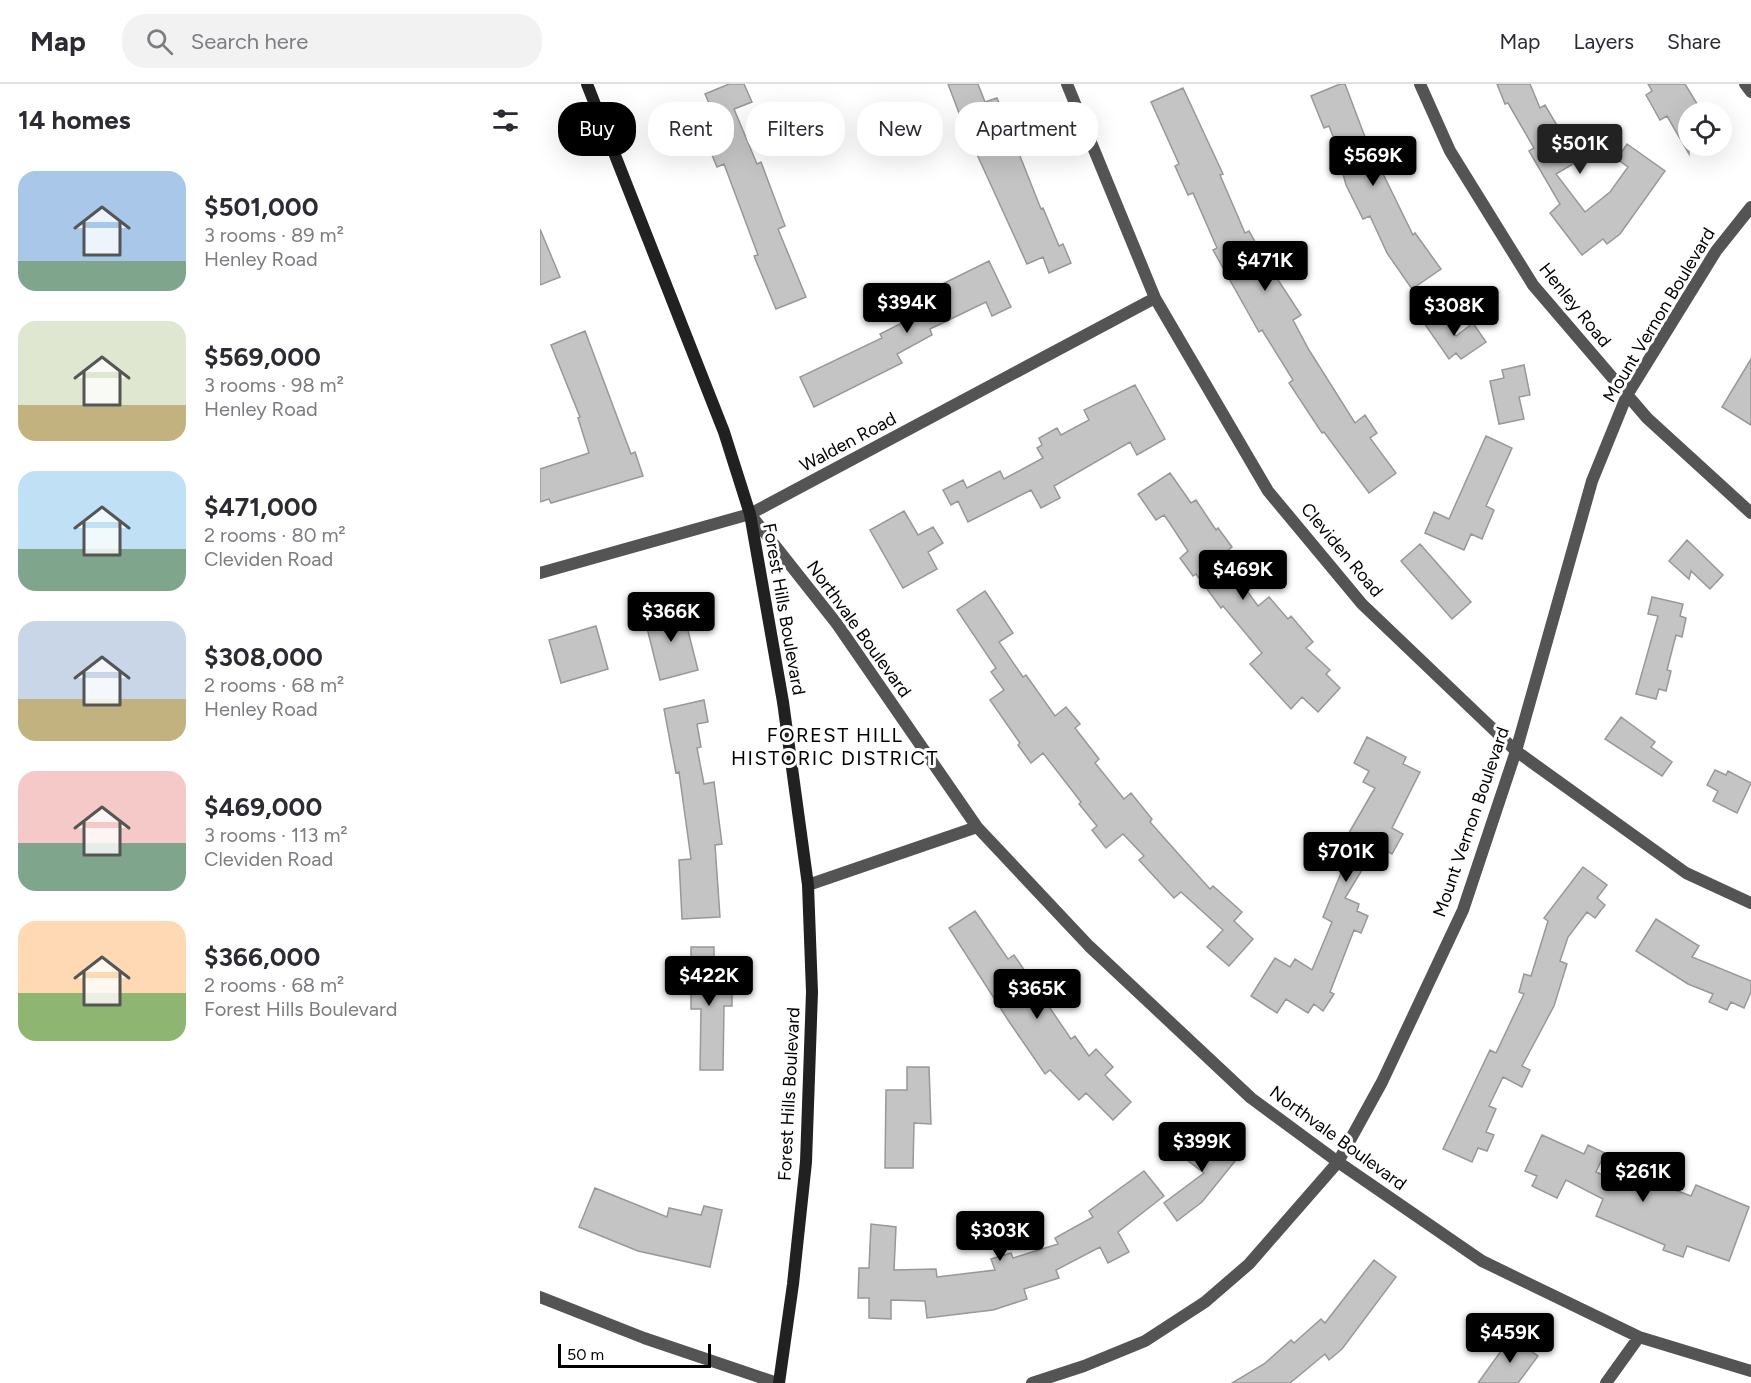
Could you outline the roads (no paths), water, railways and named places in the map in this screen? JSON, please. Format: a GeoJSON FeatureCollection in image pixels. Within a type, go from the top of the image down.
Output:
{"type":"FeatureCollection","features":[{"type":"Feature","properties":{"kind":"street","name":"Forest Hills Boulevard"},"geometry":{"type":"LineString","coordinates":[[587,84],[724,432],[750,514],[783,702],[808,885],[812,992],[806,1162],[794,1284],[778,1383]]}},
{"type":"Feature","properties":{"kind":"street","name":"Cleviden Road"},"geometry":{"type":"LineString","coordinates":[[1067,84],[1155,298],[1268,490],[1362,604],[1516,751],[1686,873],[1751,903]]}},
{"type":"Feature","properties":{"kind":"street","name":"Henley Road"},"geometry":{"type":"LineString","coordinates":[[1420,84],[1450,151],[1533,285],[1647,417],[1751,513]]}},
{"type":"Feature","properties":{"kind":"street"},"geometry":{"type":"LineString","coordinates":[[1745,84],[1751,92]]}},
{"type":"Feature","properties":{"kind":"street","name":"Mount Vernon Boulevard"},"geometry":{"type":"LineString","coordinates":[[1032,1383],[1084,1366],[1145,1341],[1205,1302],[1249,1264],[1338,1162],[1382,1082],[1463,910],[1516,751],[1592,481],[1627,396],[1716,251],[1751,207]]}},
{"type":"Feature","properties":{"kind":"street","name":"Walden Road"},"geometry":{"type":"LineString","coordinates":[[540,573],[750,514],[1155,298]]}},
{"type":"Feature","properties":{"kind":"street","name":"Northvale Boulevard"},"geometry":{"type":"LineString","coordinates":[[750,514],[837,624],[977,827],[1089,946],[1242,1090],[1338,1162],[1482,1262],[1639,1337],[1751,1371]]}},
{"type":"Feature","properties":{"kind":"street"},"geometry":{"type":"LineString","coordinates":[[808,885],[977,827]]}},
{"type":"Feature","properties":{"kind":"street"},"geometry":{"type":"LineString","coordinates":[[540,1297],[644,1338],[778,1383]]}},
{"type":"Feature","properties":{"kind":"street"},"geometry":{"type":"LineString","coordinates":[[1606,1383],[1639,1337]]}},
{"type":"Feature","properties":{"kind":"district","name":"FOREST HILL HISTORIC DISTRICT"},"geometry":{"type":"Point","coordinates":[835,746]}}]}
